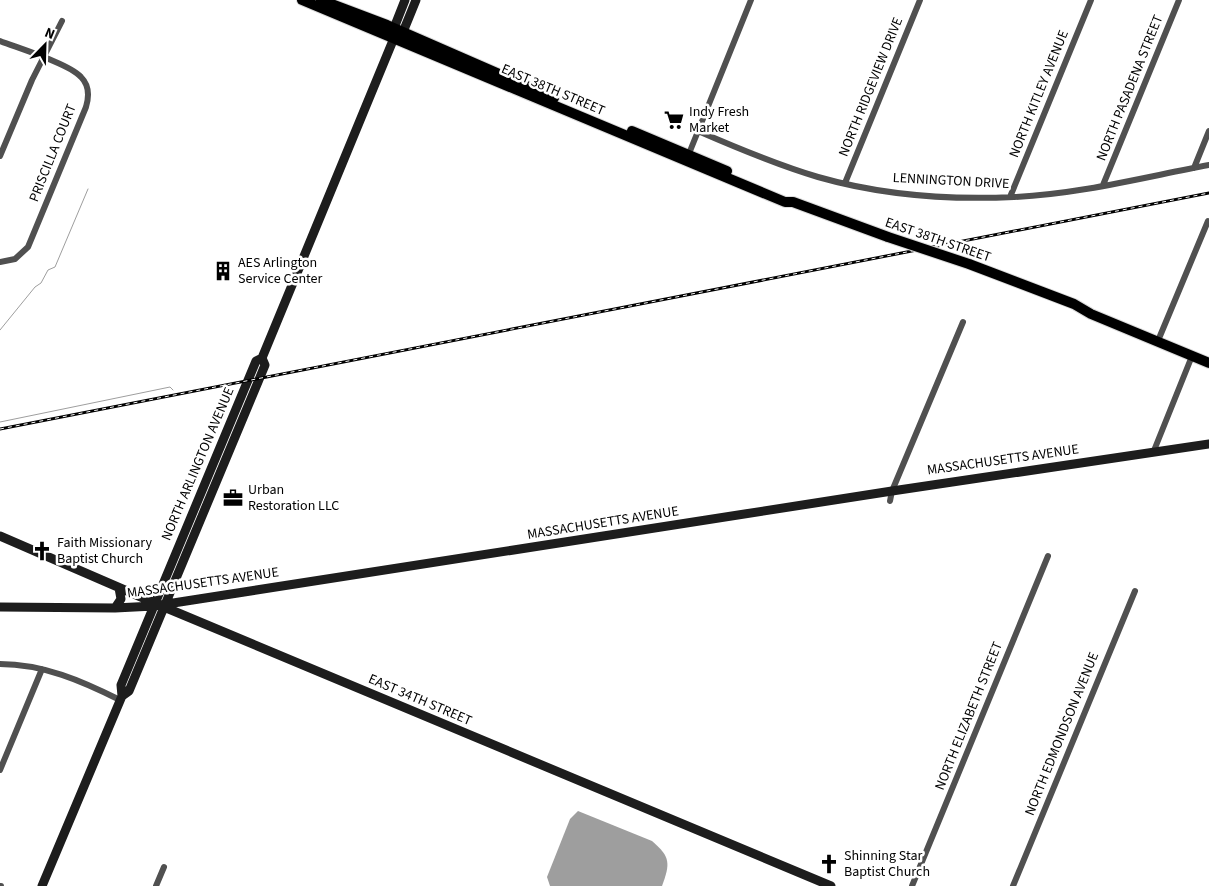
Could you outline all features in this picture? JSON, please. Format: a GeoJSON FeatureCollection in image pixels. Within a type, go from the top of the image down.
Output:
{"type":"FeatureCollection","features":[{"type":"Feature","properties":{"kind":"main road","name":"EAST 38TH STREET"},"geometry":{"type":"LineString","coordinates":[[302,0],[397,33]]}},
{"type":"Feature","properties":{"kind":"main road","name":"EAST 38TH STREET"},"geometry":{"type":"LineString","coordinates":[[321,0],[785,202],[793,202],[969,264],[1074,304],[1091,314],[1209,363]]}},
{"type":"Feature","properties":{"kind":"main road","name":"NORTH ARLINGTON AVENUE"},"geometry":{"type":"LineString","coordinates":[[397,33],[405,0]]}},
{"type":"Feature","properties":{"kind":"main road","name":"NORTH ARLINGTON AVENUE"},"geometry":{"type":"LineString","coordinates":[[42,886],[121,698],[129,691],[160,605],[256,361],[262,358],[397,33],[416,0]]}},
{"type":"Feature","properties":{"kind":"main road","name":"EAST 38TH STREET"},"geometry":{"type":"LineString","coordinates":[[1074,304],[1080,303],[1209,356]]}},
{"type":"Feature","properties":{"kind":"main road","name":"MASSACHUSETTS AVENUE"},"geometry":{"type":"LineString","coordinates":[[0,607],[115,608],[160,605],[892,491],[1209,444]]}},
{"type":"Feature","properties":{"kind":"main road","name":"EAST 34TH STREET"},"geometry":{"type":"LineString","coordinates":[[0,536],[119,588],[831,886]]}},
{"type":"Feature","properties":{"kind":"main road"},"geometry":{"type":"LineString","coordinates":[[115,608],[120,599],[119,588]]}},
{"type":"Feature","properties":{"kind":"street"},"geometry":{"type":"LineString","coordinates":[[687,159],[751,0]]}},
{"type":"Feature","properties":{"kind":"street","name":"NORTH RIDGEVIEW DRIVE"},"geometry":{"type":"LineString","coordinates":[[846,183],[920,0]]}},
{"type":"Feature","properties":{"kind":"street","name":"NORTH KITLEY AVENUE"},"geometry":{"type":"LineString","coordinates":[[1010,197],[1091,0]]}},
{"type":"Feature","properties":{"kind":"street","name":"NORTH PASADENA STREET"},"geometry":{"type":"LineString","coordinates":[[1103,185],[1179,0]]}},
{"type":"Feature","properties":{"kind":"street"},"geometry":{"type":"LineString","coordinates":[[0,156],[43,58],[62,21]]}},
{"type":"Feature","properties":{"kind":"street","name":"PRISCILLA COURT"},"geometry":{"type":"LineString","coordinates":[[0,40],[74,71],[81,77],[87,88],[88,102],[28,247],[15,259],[0,262]]}},
{"type":"Feature","properties":{"kind":"street","name":"LENNINGTON DRIVE"},"geometry":{"type":"LineString","coordinates":[[698,131],[783,165],[846,183],[927,195],[1010,197],[1058,193],[1209,165]]}},
{"type":"Feature","properties":{"kind":"street"},"geometry":{"type":"LineString","coordinates":[[1194,168],[1209,131]]}},
{"type":"Feature","properties":{"kind":"street"},"geometry":{"type":"LineString","coordinates":[[1160,336],[1208,220]]}},
{"type":"Feature","properties":{"kind":"street"},"geometry":{"type":"LineString","coordinates":[[890,501],[892,491],[963,322]]}},
{"type":"Feature","properties":{"kind":"street"},"geometry":{"type":"LineString","coordinates":[[1153,452],[1192,356]]}},
{"type":"Feature","properties":{"kind":"street","name":"NORTH ELIZABETH STREET"},"geometry":{"type":"LineString","coordinates":[[912,886],[1048,556]]}},
{"type":"Feature","properties":{"kind":"street","name":"NORTH EDMONDSON AVENUE"},"geometry":{"type":"LineString","coordinates":[[1013,886],[1135,592]]}},
{"type":"Feature","properties":{"kind":"street"},"geometry":{"type":"LineString","coordinates":[[0,664],[25,665],[42,669],[79,680],[121,698]]}},
{"type":"Feature","properties":{"kind":"street"},"geometry":{"type":"LineString","coordinates":[[0,770],[42,669]]}},
{"type":"Feature","properties":{"kind":"street"},"geometry":{"type":"LineString","coordinates":[[156,886],[164,867]]}},
{"type":"Feature","properties":{"kind":"shaded area"},"geometry":{"type":"Polygon","coordinates":[[[578,811],[652,841],[666,856],[667,866],[662,886],[550,886],[547,877],[570,819],[578,811]]]}},
{"type":"Feature","properties":{"kind":"waterway"},"geometry":{"type":"LineString","coordinates":[[0,330],[35,287],[41,283],[48,270],[55,267],[88,189]]}},
{"type":"Feature","properties":{"kind":"waterway"},"geometry":{"type":"LineString","coordinates":[[0,422],[170,387],[173,390]]}},
{"type":"Feature","properties":{"kind":"railway"},"geometry":{"type":"LineString","coordinates":[[0,429],[1209,193]]}},
{"type":"Feature","properties":{"kind":"place","name":"Indy Fresh Market"},"geometry":{"type":"Point","coordinates":[674,120]}},
{"type":"Feature","properties":{"kind":"place","name":"AES Arlington Service Center"},"geometry":{"type":"Point","coordinates":[223,271]}},
{"type":"Feature","properties":{"kind":"place","name":"Urban Restoration LLC"},"geometry":{"type":"Point","coordinates":[233,498]}},
{"type":"Feature","properties":{"kind":"place","name":"Faith Missionary Baptist Church"},"geometry":{"type":"Point","coordinates":[42,551]}},
{"type":"Feature","properties":{"kind":"place","name":"Shinning Star Baptist Church"},"geometry":{"type":"Point","coordinates":[829,864]}}]}
